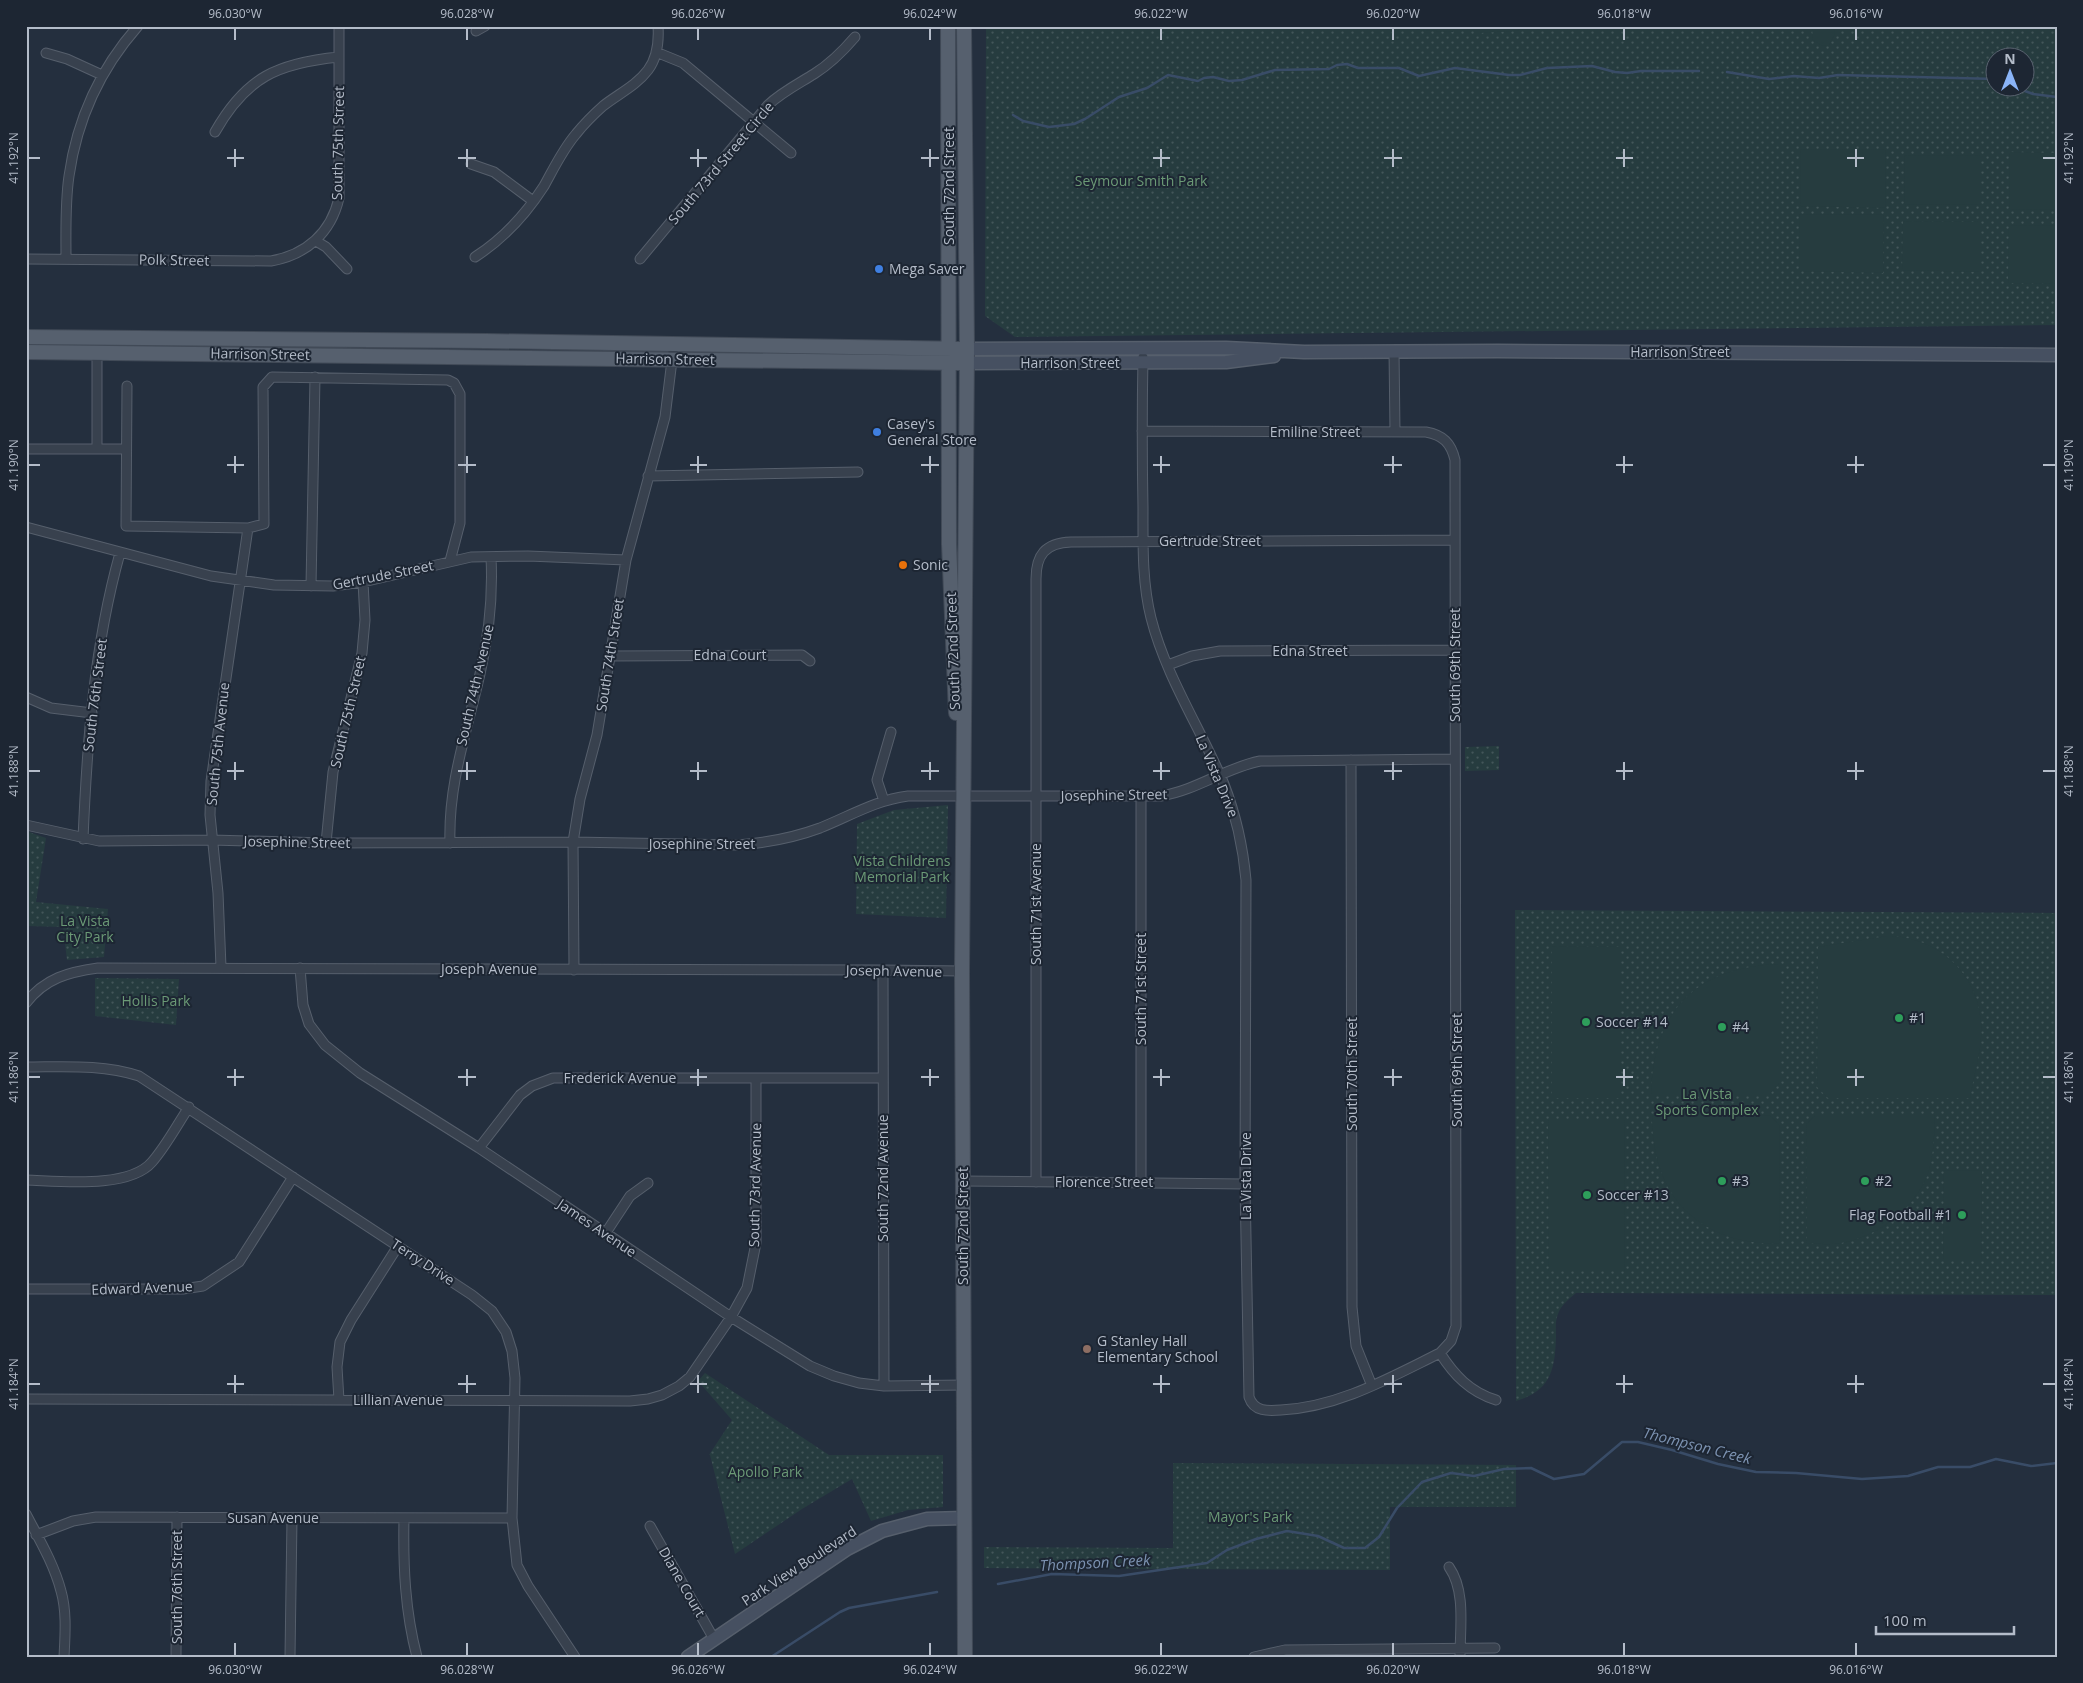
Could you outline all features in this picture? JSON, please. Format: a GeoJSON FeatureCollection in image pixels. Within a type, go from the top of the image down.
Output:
{"type":"FeatureCollection","features":[{"type":"Feature","properties":{"kind":"main road","name":"South 72nd Street"},"geometry":{"type":"LineString","coordinates":[[948,26],[949,544],[958,769],[963,795]]}},
{"type":"Feature","properties":{"kind":"main road","name":"South 72nd Street"},"geometry":{"type":"LineString","coordinates":[[964,26],[967,348],[962,972],[965,1657]]}},
{"type":"Feature","properties":{"kind":"main road","name":"Harrison Street"},"geometry":{"type":"LineString","coordinates":[[26,338],[950,348],[1226,348],[1304,352],[2057,355]]}},
{"type":"Feature","properties":{"kind":"main road","name":"Harrison Street"},"geometry":{"type":"LineString","coordinates":[[26,352],[950,363],[1143,363],[1226,362],[1304,352]]}},
{"type":"Feature","properties":{"kind":"main road","name":"Park View Boulevard"},"geometry":{"type":"LineString","coordinates":[[688,1657],[847,1549],[882,1531],[927,1519],[964,1518]]}},
{"type":"Feature","properties":{"kind":"street"},"geometry":{"type":"LineString","coordinates":[[66,259],[67,194],[72,157],[83,116],[102,75],[124,42],[138,26]]}},
{"type":"Feature","properties":{"kind":"street","name":"South 75th Street"},"geometry":{"type":"LineString","coordinates":[[316,241],[331,222],[339,198],[339,26]]}},
{"type":"Feature","properties":{"kind":"street"},"geometry":{"type":"LineString","coordinates":[[476,31],[485,26]]}},
{"type":"Feature","properties":{"kind":"street"},"geometry":{"type":"LineString","coordinates":[[475,257],[492,246],[507,232],[533,201],[576,134],[603,106],[642,77],[653,62],[659,41],[658,26]]}},
{"type":"Feature","properties":{"kind":"street","name":"South 73rd Street Circle"},"geometry":{"type":"LineString","coordinates":[[640,260],[754,122],[778,96],[824,67],[838,56],[855,37]]}},
{"type":"Feature","properties":{"kind":"street"},"geometry":{"type":"LineString","coordinates":[[656,52],[683,63],[791,153]]}},
{"type":"Feature","properties":{"kind":"street"},"geometry":{"type":"LineString","coordinates":[[46,53],[67,59],[102,75]]}},
{"type":"Feature","properties":{"kind":"street"},"geometry":{"type":"LineString","coordinates":[[215,132],[235,100],[263,77],[298,62],[339,57]]}},
{"type":"Feature","properties":{"kind":"street"},"geometry":{"type":"LineString","coordinates":[[471,164],[494,172],[533,201]]}},
{"type":"Feature","properties":{"kind":"street"},"geometry":{"type":"LineString","coordinates":[[316,241],[326,247],[347,268]]}},
{"type":"Feature","properties":{"kind":"street","name":"Polk Street"},"geometry":{"type":"LineString","coordinates":[[26,259],[271,261],[294,255],[316,241]]}},
{"type":"Feature","properties":{"kind":"street","name":"South 74th Street"},"geometry":{"type":"LineString","coordinates":[[574,970],[573,842],[580,799],[597,735],[626,560],[665,417],[674,344]]}},
{"type":"Feature","properties":{"kind":"street","name":"La Vista Drive"},"geometry":{"type":"LineString","coordinates":[[1143,349],[1143,542],[1147,600],[1155,632],[1168,665],[1220,775],[1237,822],[1246,880],[1245,1184],[1247,1302]]}},
{"type":"Feature","properties":{"kind":"street"},"geometry":{"type":"LineString","coordinates":[[1394,351],[1395,432]]}},
{"type":"Feature","properties":{"kind":"street"},"geometry":{"type":"LineString","coordinates":[[97,353],[97,449]]}},
{"type":"Feature","properties":{"kind":"street"},"geometry":{"type":"LineString","coordinates":[[127,386],[126,526],[248,528],[264,524],[263,387],[272,376],[448,380],[454,383],[460,394],[460,522],[450,561]]}},
{"type":"Feature","properties":{"kind":"street"},"geometry":{"type":"LineString","coordinates":[[311,586],[314,377]]}},
{"type":"Feature","properties":{"kind":"street","name":"Emiline Street"},"geometry":{"type":"LineString","coordinates":[[1142,431],[1426,432],[1439,435],[1453,452],[1456,478]]}},
{"type":"Feature","properties":{"kind":"street"},"geometry":{"type":"LineString","coordinates":[[26,449],[126,449]]}},
{"type":"Feature","properties":{"kind":"street"},"geometry":{"type":"LineString","coordinates":[[648,476],[858,472]]}},
{"type":"Feature","properties":{"kind":"street","name":"South 69th Street"},"geometry":{"type":"LineString","coordinates":[[1247,1302],[1249,1391],[1251,1401],[1256,1407],[1268,1410],[1305,1408],[1343,1398],[1440,1353],[1453,1337],[1457,1314],[1456,478]]}},
{"type":"Feature","properties":{"kind":"street","name":"Gertrude Street"},"geometry":{"type":"LineString","coordinates":[[26,527],[211,576],[274,585],[333,586],[363,582],[450,561],[491,557],[528,556],[626,560]]}},
{"type":"Feature","properties":{"kind":"street","name":"South 75th Avenue"},"geometry":{"type":"LineString","coordinates":[[221,967],[218,892],[210,815],[211,781],[248,528]]}},
{"type":"Feature","properties":{"kind":"street","name":"Gertrude Street"},"geometry":{"type":"LineString","coordinates":[[1036,625],[1036,568],[1038,559],[1053,545],[1064,542],[1455,540]]}},
{"type":"Feature","properties":{"kind":"street","name":"South 76th Street"},"geometry":{"type":"LineString","coordinates":[[83,839],[86,758],[98,660],[112,581],[120,553]]}},
{"type":"Feature","properties":{"kind":"street","name":"South 74th Avenue"},"geometry":{"type":"LineString","coordinates":[[450,843],[449,819],[454,776],[480,674],[489,624],[492,588],[491,557]]}},
{"type":"Feature","properties":{"kind":"street","name":"South 75th Street"},"geometry":{"type":"LineString","coordinates":[[326,843],[333,772],[362,653],[365,620],[363,582]]}},
{"type":"Feature","properties":{"kind":"street","name":"South 71st Avenue"},"geometry":{"type":"LineString","coordinates":[[1036,625],[1036,1182]]}},
{"type":"Feature","properties":{"kind":"street","name":"Edna Street"},"geometry":{"type":"LineString","coordinates":[[1168,665],[1199,654],[1220,651],[1455,650]]}},
{"type":"Feature","properties":{"kind":"street","name":"Edna Court"},"geometry":{"type":"LineString","coordinates":[[611,656],[802,655],[810,661]]}},
{"type":"Feature","properties":{"kind":"street"},"geometry":{"type":"LineString","coordinates":[[26,697],[51,708],[92,713]]}},
{"type":"Feature","properties":{"kind":"street"},"geometry":{"type":"LineString","coordinates":[[884,801],[877,780],[891,732]]}},
{"type":"Feature","properties":{"kind":"street","name":"Josephine Street"},"geometry":{"type":"LineString","coordinates":[[26,825],[99,841],[212,840],[326,843],[573,842],[762,844],[793,837],[884,801],[908,796],[1141,796],[1178,793],[1260,761],[1455,759]]}},
{"type":"Feature","properties":{"kind":"street","name":"South 70th Street"},"geometry":{"type":"LineString","coordinates":[[1351,760],[1352,1307],[1358,1351],[1372,1386]]}},
{"type":"Feature","properties":{"kind":"street","name":"South 71st Street"},"geometry":{"type":"LineString","coordinates":[[1141,796],[1141,1183]]}},
{"type":"Feature","properties":{"kind":"street","name":"Joseph Avenue"},"geometry":{"type":"LineString","coordinates":[[26,1003],[46,984],[68,972],[98,968],[883,970],[962,972]]}},
{"type":"Feature","properties":{"kind":"street","name":"James Avenue"},"geometry":{"type":"LineString","coordinates":[[300,968],[303,1005],[309,1024],[325,1045],[360,1073],[479,1148],[730,1317],[818,1369],[859,1383],[884,1386],[964,1385]]}},
{"type":"Feature","properties":{"kind":"street","name":"South 72nd Avenue"},"geometry":{"type":"LineString","coordinates":[[883,970],[884,1386]]}},
{"type":"Feature","properties":{"kind":"street","name":"Terry Drive"},"geometry":{"type":"LineString","coordinates":[[26,1067],[96,1067],[118,1069],[139,1076],[189,1107],[472,1295],[492,1311],[506,1332],[512,1351],[515,1378],[512,1518],[513,1543],[517,1565],[528,1586],[575,1657]]}},
{"type":"Feature","properties":{"kind":"street","name":"Frederick Avenue"},"geometry":{"type":"LineString","coordinates":[[479,1148],[520,1095],[532,1086],[552,1078],[882,1078]]}},
{"type":"Feature","properties":{"kind":"street","name":"South 73rd Avenue"},"geometry":{"type":"LineString","coordinates":[[730,1317],[747,1288],[756,1243],[756,1078]]}},
{"type":"Feature","properties":{"kind":"street"},"geometry":{"type":"LineString","coordinates":[[26,1180],[121,1180],[140,1172],[152,1162],[189,1107]]}},
{"type":"Feature","properties":{"kind":"street","name":"Edward Avenue"},"geometry":{"type":"LineString","coordinates":[[26,1289],[183,1289],[203,1286],[239,1262],[294,1177]]}},
{"type":"Feature","properties":{"kind":"street","name":"Florence Street"},"geometry":{"type":"LineString","coordinates":[[963,1181],[1245,1184]]}},
{"type":"Feature","properties":{"kind":"street"},"geometry":{"type":"LineString","coordinates":[[605,1234],[630,1196],[648,1183]]}},
{"type":"Feature","properties":{"kind":"street"},"geometry":{"type":"LineString","coordinates":[[339,1400],[337,1367],[340,1342],[351,1320],[398,1246]]}},
{"type":"Feature","properties":{"kind":"street","name":"Lillian Avenue"},"geometry":{"type":"LineString","coordinates":[[26,1399],[630,1401],[648,1399],[662,1395],[679,1386],[694,1373],[730,1317]]}},
{"type":"Feature","properties":{"kind":"street"},"geometry":{"type":"LineString","coordinates":[[1440,1353],[1454,1372],[1470,1388],[1496,1400]]}},
{"type":"Feature","properties":{"kind":"street"},"geometry":{"type":"LineString","coordinates":[[26,1514],[53,1568],[62,1593],[64,1657]]}},
{"type":"Feature","properties":{"kind":"street","name":"Susan Avenue"},"geometry":{"type":"LineString","coordinates":[[36,1535],[73,1522],[96,1517],[512,1518]]}},
{"type":"Feature","properties":{"kind":"street","name":"South 76th Street"},"geometry":{"type":"LineString","coordinates":[[176,1657],[177,1517]]}},
{"type":"Feature","properties":{"kind":"street"},"geometry":{"type":"LineString","coordinates":[[290,1657],[292,1518]]}},
{"type":"Feature","properties":{"kind":"street"},"geometry":{"type":"LineString","coordinates":[[404,1518],[406,1604],[416,1657]]}},
{"type":"Feature","properties":{"kind":"street","name":"Diane Court"},"geometry":{"type":"LineString","coordinates":[[650,1526],[714,1639]]}},
{"type":"Feature","properties":{"kind":"street"},"geometry":{"type":"LineString","coordinates":[[1449,1567],[1456,1577],[1460,1592],[1460,1653]]}},
{"type":"Feature","properties":{"kind":"street"},"geometry":{"type":"LineString","coordinates":[[1254,1657],[1285,1650],[1342,1653],[1460,1653],[1495,1648]]}},
{"type":"Feature","properties":{"kind":"green space","name":"Seymour Smith Park"},"geometry":{"type":"Polygon","coordinates":[[[986,26],[2057,26],[2057,325],[1015,337],[985,316],[986,26]]]}},
{"type":"Feature","properties":{"kind":"green space"},"geometry":{"type":"Polygon","coordinates":[[[1404,26],[1453,26],[1453,32],[1420,30],[1404,26]]]}},
{"type":"Feature","properties":{"kind":"green space"},"geometry":{"type":"Polygon","coordinates":[[[1480,26],[1535,26],[1514,31],[1480,33],[1480,26]]]}},
{"type":"Feature","properties":{"kind":"green space"},"geometry":{"type":"Polygon","coordinates":[[[1835,26],[1834,36],[1829,45],[1823,46],[1813,40],[1812,27],[1835,26]]]}},
{"type":"Feature","properties":{"kind":"green space"},"geometry":{"type":"Polygon","coordinates":[[[1801,149],[1886,150],[1885,208],[1800,206],[1801,149]]]}},
{"type":"Feature","properties":{"kind":"green space"},"geometry":{"type":"Polygon","coordinates":[[[2010,152],[2057,153],[2057,210],[2009,209],[2010,152]]]}},
{"type":"Feature","properties":{"kind":"green space"},"geometry":{"type":"Polygon","coordinates":[[[1905,155],[1981,156],[1981,205],[1904,204],[1905,155]]]}},
{"type":"Feature","properties":{"kind":"green space"},"geometry":{"type":"Polygon","coordinates":[[[1800,214],[1884,215],[1883,273],[1799,271],[1800,214]]]}},
{"type":"Feature","properties":{"kind":"green space"},"geometry":{"type":"Polygon","coordinates":[[[1903,221],[1979,222],[1979,272],[1902,270],[1903,221]]]}},
{"type":"Feature","properties":{"kind":"green space"},"geometry":{"type":"Polygon","coordinates":[[[2009,225],[2057,226],[2057,284],[2008,283],[2009,225]]]}},
{"type":"Feature","properties":{"kind":"green space"},"geometry":{"type":"Polygon","coordinates":[[[1499,746],[1499,770],[1465,771],[1465,747],[1499,746]]]}},
{"type":"Feature","properties":{"kind":"green space","name":"Vista Childrens Memorial Park"},"geometry":{"type":"Polygon","coordinates":[[[948,805],[946,918],[856,914],[857,824],[894,810],[948,805]]]}},
{"type":"Feature","properties":{"kind":"green space","name":"La Vista City Park"},"geometry":{"type":"Polygon","coordinates":[[[26,831],[46,838],[36,902],[108,909],[104,957],[67,960],[63,927],[26,926],[26,831]]]}},
{"type":"Feature","properties":{"kind":"green space","name":"La Vista Sports Complex"},"geometry":{"type":"Polygon","coordinates":[[[1515,910],[2057,913],[2057,1295],[1576,1293],[1563,1305],[1557,1317],[1554,1359],[1549,1377],[1537,1391],[1528,1397],[1516,1401],[1515,910]]]}},
{"type":"Feature","properties":{"kind":"green space","name":"#1"},"geometry":{"type":"Polygon","coordinates":[[[1887,936],[1922,942],[1937,950],[1951,960],[1963,973],[1972,988],[1978,1005],[1981,1032],[1970,1098],[1828,1098],[1817,1087],[1818,947],[1887,936]]]}},
{"type":"Feature","properties":{"kind":"green space","name":"Soccer #14"},"geometry":{"type":"Polygon","coordinates":[[[1552,946],[1620,947],[1620,1098],[1552,1098],[1552,946]]]}},
{"type":"Feature","properties":{"kind":"green space","name":"#4"},"geometry":{"type":"Polygon","coordinates":[[[1779,964],[1779,1083],[1770,1094],[1651,1094],[1654,1065],[1660,1039],[1670,1017],[1685,999],[1703,985],[1724,974],[1750,967],[1779,964]]]}},
{"type":"Feature","properties":{"kind":"green space","name":"Hollis Park"},"geometry":{"type":"Polygon","coordinates":[[[95,978],[179,979],[176,1025],[95,1016],[95,978]]]}},
{"type":"Feature","properties":{"kind":"green space","name":"#3"},"geometry":{"type":"Polygon","coordinates":[[[1770,1115],[1779,1125],[1780,1244],[1751,1242],[1726,1235],[1704,1225],[1686,1210],[1671,1192],[1661,1170],[1654,1145],[1652,1116],[1770,1115]]]}},
{"type":"Feature","properties":{"kind":"green space","name":"#2"},"geometry":{"type":"Polygon","coordinates":[[[1815,1115],[1935,1115],[1931,1162],[1921,1188],[1903,1211],[1868,1235],[1841,1243],[1807,1243],[1806,1125],[1815,1115]]]}},
{"type":"Feature","properties":{"kind":"green space","name":"Soccer #13"},"geometry":{"type":"Polygon","coordinates":[[[1548,1119],[1624,1119],[1625,1271],[1549,1271],[1548,1119]]]}},
{"type":"Feature","properties":{"kind":"green space","name":"Flag Football #1"},"geometry":{"type":"Polygon","coordinates":[[[1944,1170],[1982,1171],[1981,1259],[1943,1259],[1944,1170]]]}},
{"type":"Feature","properties":{"kind":"green space","name":"Apollo Park"},"geometry":{"type":"Polygon","coordinates":[[[705,1373],[829,1455],[943,1455],[943,1507],[908,1510],[871,1521],[852,1479],[802,1509],[735,1554],[709,1455],[732,1420],[698,1381],[705,1373]]]}},
{"type":"Feature","properties":{"kind":"green space","name":"Mayor's Park"},"geometry":{"type":"Polygon","coordinates":[[[1173,1463],[1516,1465],[1516,1507],[1390,1507],[1390,1570],[984,1568],[984,1547],[1173,1548],[1173,1463]]]}},
{"type":"Feature","properties":{"kind":"waterway"},"geometry":{"type":"LineString","coordinates":[[1013,115],[1023,121],[1049,127],[1074,124],[1119,97],[1147,88],[1168,75],[1198,81],[1213,77],[1229,81],[1242,80],[1275,70],[1329,69],[1337,65],[1347,64],[1358,68],[1399,68],[1419,76],[1455,68],[1509,75],[1520,75],[1547,68],[1592,66],[1627,73],[1641,71],[1699,71]]}},
{"type":"Feature","properties":{"kind":"waterway"},"geometry":{"type":"LineString","coordinates":[[1727,72],[1769,79],[1794,76],[1819,78],[1838,75],[1986,79]]}},
{"type":"Feature","properties":{"kind":"waterway"},"geometry":{"type":"LineString","coordinates":[[2036,94],[2057,97]]}},
{"type":"Feature","properties":{"kind":"waterway","name":"Thompson Creek"},"geometry":{"type":"LineString","coordinates":[[998,1584],[1052,1574],[1119,1576],[1207,1563],[1227,1550],[1256,1539],[1287,1531],[1318,1536],[1344,1548],[1365,1548],[1379,1537],[1397,1508],[1422,1482],[1451,1473],[1474,1476],[1504,1469],[1531,1468],[1554,1479],[1584,1474],[1622,1442],[1638,1442],[1718,1464],[1756,1472],[1796,1473],[1862,1479],[1908,1476],[1938,1467],[1970,1467],[1996,1459],[2031,1466],[2057,1463]]}},
{"type":"Feature","properties":{"kind":"waterway","name":"Thompson Creek"},"geometry":{"type":"LineString","coordinates":[[771,1657],[849,1608],[937,1592]]}},
{"type":"Feature","properties":{"kind":"place","name":"Mega Saver"},"geometry":{"type":"Point","coordinates":[879,269]}},
{"type":"Feature","properties":{"kind":"place","name":"Casey's General Store"},"geometry":{"type":"Point","coordinates":[877,432]}},
{"type":"Feature","properties":{"kind":"place","name":"Sonic"},"geometry":{"type":"Point","coordinates":[903,565]}},
{"type":"Feature","properties":{"kind":"place","name":"#1"},"geometry":{"type":"Point","coordinates":[1899,1018]}},
{"type":"Feature","properties":{"kind":"place","name":"Soccer #14"},"geometry":{"type":"Point","coordinates":[1586,1022]}},
{"type":"Feature","properties":{"kind":"place","name":"#4"},"geometry":{"type":"Point","coordinates":[1722,1027]}},
{"type":"Feature","properties":{"kind":"place","name":"#3"},"geometry":{"type":"Point","coordinates":[1722,1181]}},
{"type":"Feature","properties":{"kind":"place","name":"#2"},"geometry":{"type":"Point","coordinates":[1865,1181]}},
{"type":"Feature","properties":{"kind":"place","name":"Soccer #13"},"geometry":{"type":"Point","coordinates":[1587,1195]}},
{"type":"Feature","properties":{"kind":"place","name":"Flag Football #1"},"geometry":{"type":"Point","coordinates":[1962,1215]}},
{"type":"Feature","properties":{"kind":"place","name":"G Stanley Hall Elementary School"},"geometry":{"type":"Point","coordinates":[1087,1349]}}]}
